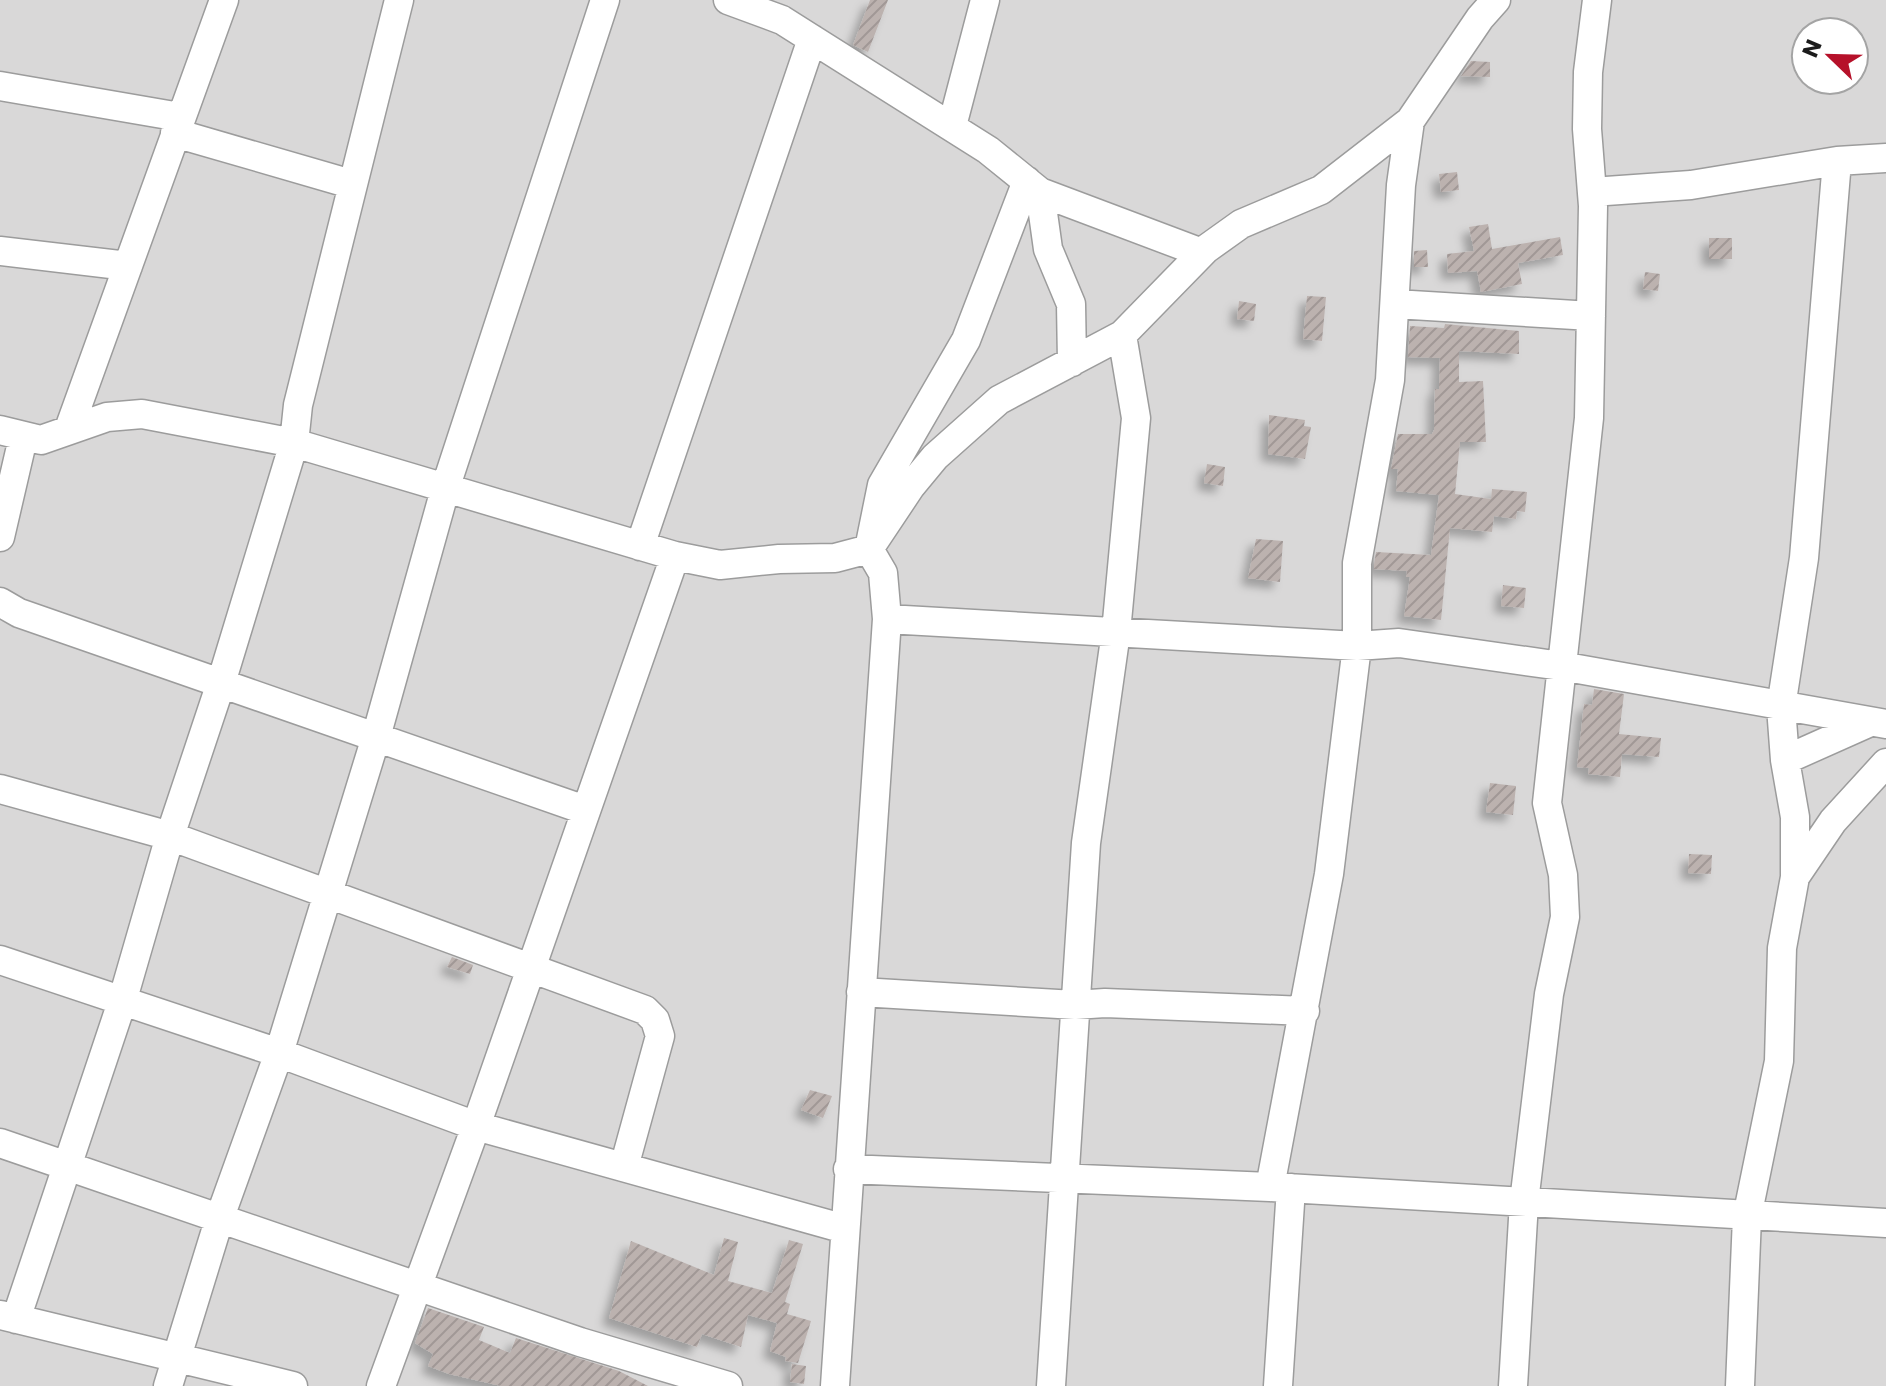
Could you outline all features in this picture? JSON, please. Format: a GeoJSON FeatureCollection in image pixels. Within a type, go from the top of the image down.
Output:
{"type":"FeatureCollection","features":[{"type":"Feature","properties":{"kind":"street"},"geometry":{"type":"LineString","coordinates":[[69,429],[224,0]]}},
{"type":"Feature","properties":{"kind":"street"},"geometry":{"type":"LineString","coordinates":[[293,1386],[8,1317],[122,1002],[170,836],[221,683],[294,443],[298,405],[399,0]]}},
{"type":"Feature","properties":{"kind":"street"},"geometry":{"type":"LineString","coordinates":[[168,1386],[175,1355],[220,1217],[279,1053],[376,737],[446,486],[605,0]]}},
{"type":"Feature","properties":{"kind":"street"},"geometry":{"type":"LineString","coordinates":[[728,0],[782,20],[952,126],[1033,187],[1202,253]]}},
{"type":"Feature","properties":{"kind":"street"},"geometry":{"type":"LineString","coordinates":[[952,126],[985,0]]}},
{"type":"Feature","properties":{"kind":"street"},"geometry":{"type":"LineString","coordinates":[[0,537],[12,434],[41,440],[107,417],[142,414],[294,443],[640,546],[720,565],[779,559],[835,558],[869,549],[911,486],[935,457],[999,400],[1122,335],[1202,253],[1241,224],[1321,190],[1410,121],[1480,18],[1496,0]]}},
{"type":"Feature","properties":{"kind":"street"},"geometry":{"type":"LineString","coordinates":[[1513,1386],[1524,1202],[1549,994],[1565,917],[1563,875],[1547,803],[1589,418],[1592,192],[1587,129],[1588,72],[1597,0]]}},
{"type":"Feature","properties":{"kind":"street"},"geometry":{"type":"LineString","coordinates":[[640,546],[812,39]]}},
{"type":"Feature","properties":{"kind":"street"},"geometry":{"type":"LineString","coordinates":[[0,86],[178,125],[351,184]]}},
{"type":"Feature","properties":{"kind":"street"},"geometry":{"type":"LineString","coordinates":[[1278,1386],[1281,1187],[1305,1011],[1329,874],[1357,646],[1357,563],[1390,380],[1401,185],[1410,121]]}},
{"type":"Feature","properties":{"kind":"street"},"geometry":{"type":"LineString","coordinates":[[1592,192],[1691,185],[1837,161],[1886,158]]}},
{"type":"Feature","properties":{"kind":"street"},"geometry":{"type":"LineString","coordinates":[[1740,1386],[1747,1217],[1779,1061],[1782,948],[1795,877],[1795,817],[1785,760],[1781,707],[1804,558],[1837,161]]}},
{"type":"Feature","properties":{"kind":"street"},"geometry":{"type":"LineString","coordinates":[[1033,187],[1048,249],[1071,304],[1072,362]]}},
{"type":"Feature","properties":{"kind":"street"},"geometry":{"type":"LineString","coordinates":[[835,1386],[887,619],[883,573],[869,549],[882,485],[966,340],[1033,187]]}},
{"type":"Feature","properties":{"kind":"street"},"geometry":{"type":"LineString","coordinates":[[0,251],[128,266]]}},
{"type":"Feature","properties":{"kind":"street"},"geometry":{"type":"LineString","coordinates":[[1395,304],[1591,316]]}},
{"type":"Feature","properties":{"kind":"street"},"geometry":{"type":"LineString","coordinates":[[1051,1386],[1086,843],[1116,632],[1136,418],[1122,335]]}},
{"type":"Feature","properties":{"kind":"street"},"geometry":{"type":"LineString","coordinates":[[381,1386],[476,1126],[675,556]]}},
{"type":"Feature","properties":{"kind":"street"},"geometry":{"type":"LineString","coordinates":[[0,602],[19,613],[585,810]]}},
{"type":"Feature","properties":{"kind":"street"},"geometry":{"type":"LineString","coordinates":[[887,619],[1357,646],[1399,643],[1561,666],[1879,723]]}},
{"type":"Feature","properties":{"kind":"street"},"geometry":{"type":"LineString","coordinates":[[1785,760],[1879,723]]}},
{"type":"Feature","properties":{"kind":"street"},"geometry":{"type":"LineString","coordinates":[[1795,877],[1833,821],[1886,763]]}},
{"type":"Feature","properties":{"kind":"street"},"geometry":{"type":"LineString","coordinates":[[0,789],[170,836],[645,1010],[655,1020],[660,1036],[624,1167]]}},
{"type":"Feature","properties":{"kind":"street"},"geometry":{"type":"LineString","coordinates":[[0,960],[279,1053],[476,1126],[845,1229]]}},
{"type":"Feature","properties":{"kind":"street"},"geometry":{"type":"LineString","coordinates":[[861,992],[1075,1005],[1105,1003],[1305,1011]]}},
{"type":"Feature","properties":{"kind":"street"},"geometry":{"type":"LineString","coordinates":[[0,1143],[580,1342],[728,1386]]}},
{"type":"Feature","properties":{"kind":"street"},"geometry":{"type":"LineString","coordinates":[[848,1169],[1281,1187],[1886,1223]]}},
{"type":"Feature","properties":{"kind":"shaded area"},"geometry":{"type":"Polygon","coordinates":[[[0,0],[1886,0],[1886,1386],[0,1386],[0,0]]]}},
{"type":"Feature","properties":{"kind":"building"},"geometry":{"type":"Polygon","coordinates":[[[870,0],[888,0],[868,52],[853,45],[870,0]]]}},
{"type":"Feature","properties":{"kind":"building"},"geometry":{"type":"Polygon","coordinates":[[[1471,61],[1490,62],[1490,77],[1461,76],[1471,61]]]}},
{"type":"Feature","properties":{"kind":"building"},"geometry":{"type":"Polygon","coordinates":[[[1457,172],[1459,190],[1441,192],[1439,174],[1457,172]]]}},
{"type":"Feature","properties":{"kind":"building"},"geometry":{"type":"Polygon","coordinates":[[[1488,224],[1492,249],[1560,237],[1563,255],[1518,263],[1522,284],[1481,292],[1477,271],[1448,273],[1447,254],[1474,251],[1469,227],[1488,224]]]}},
{"type":"Feature","properties":{"kind":"building"},"geometry":{"type":"Polygon","coordinates":[[[1709,238],[1732,238],[1732,259],[1709,259],[1709,238]]]}},
{"type":"Feature","properties":{"kind":"building"},"geometry":{"type":"Polygon","coordinates":[[[1427,250],[1428,267],[1414,267],[1414,251],[1427,250]]]}},
{"type":"Feature","properties":{"kind":"building"},"geometry":{"type":"Polygon","coordinates":[[[1645,272],[1660,274],[1658,291],[1643,289],[1645,272]]]}},
{"type":"Feature","properties":{"kind":"building"},"geometry":{"type":"Polygon","coordinates":[[[1307,296],[1326,297],[1322,341],[1303,339],[1307,296]]]}},
{"type":"Feature","properties":{"kind":"building"},"geometry":{"type":"Polygon","coordinates":[[[1239,301],[1256,304],[1254,321],[1237,319],[1239,301]]]}},
{"type":"Feature","properties":{"kind":"building"},"geometry":{"type":"Polygon","coordinates":[[[1445,324],[1519,331],[1519,354],[1459,351],[1459,382],[1483,381],[1486,442],[1460,442],[1455,494],[1491,499],[1492,489],[1527,492],[1525,512],[1517,511],[1516,519],[1494,516],[1492,532],[1450,528],[1441,620],[1404,616],[1410,577],[1406,577],[1407,571],[1374,569],[1374,565],[1376,552],[1431,555],[1439,495],[1396,491],[1398,469],[1391,469],[1398,434],[1432,434],[1434,430],[1435,389],[1439,389],[1440,358],[1408,357],[1410,326],[1444,328],[1445,324]]]}},
{"type":"Feature","properties":{"kind":"building"},"geometry":{"type":"Polygon","coordinates":[[[1269,415],[1305,420],[1304,426],[1311,427],[1305,459],[1268,454],[1269,415]]]}},
{"type":"Feature","properties":{"kind":"building"},"geometry":{"type":"Polygon","coordinates":[[[1207,464],[1225,467],[1223,486],[1204,483],[1207,464]]]}},
{"type":"Feature","properties":{"kind":"building"},"geometry":{"type":"Polygon","coordinates":[[[1256,539],[1283,541],[1280,582],[1248,578],[1256,539]]]}},
{"type":"Feature","properties":{"kind":"building"},"geometry":{"type":"Polygon","coordinates":[[[1503,585],[1526,588],[1524,608],[1501,606],[1503,585]]]}},
{"type":"Feature","properties":{"kind":"building"},"geometry":{"type":"Polygon","coordinates":[[[1594,689],[1624,694],[1619,734],[1661,738],[1659,757],[1622,754],[1620,777],[1588,774],[1589,768],[1577,767],[1584,704],[1592,705],[1594,689]]]}},
{"type":"Feature","properties":{"kind":"building"},"geometry":{"type":"Polygon","coordinates":[[[1490,783],[1516,786],[1513,815],[1486,812],[1490,783]]]}},
{"type":"Feature","properties":{"kind":"building"},"geometry":{"type":"Polygon","coordinates":[[[1689,854],[1712,855],[1711,874],[1688,873],[1689,854]]]}},
{"type":"Feature","properties":{"kind":"building"},"geometry":{"type":"Polygon","coordinates":[[[452,957],[473,965],[470,974],[447,967],[452,957]]]}},
{"type":"Feature","properties":{"kind":"building"},"geometry":{"type":"Polygon","coordinates":[[[810,1090],[832,1096],[823,1118],[801,1110],[810,1090]]]}},
{"type":"Feature","properties":{"kind":"building"},"geometry":{"type":"Polygon","coordinates":[[[724,1238],[738,1242],[728,1281],[772,1293],[789,1240],[803,1244],[785,1302],[790,1304],[787,1314],[811,1321],[798,1363],[785,1361],[786,1357],[770,1351],[777,1323],[748,1315],[741,1347],[702,1334],[697,1347],[609,1318],[631,1241],[714,1275],[724,1238]]]}},
{"type":"Feature","properties":{"kind":"building"},"geometry":{"type":"Polygon","coordinates":[[[428,1308],[484,1327],[479,1340],[510,1353],[516,1338],[619,1371],[648,1386],[501,1386],[449,1374],[428,1366],[433,1354],[415,1343],[428,1308]]]}},
{"type":"Feature","properties":{"kind":"building"},"geometry":{"type":"Polygon","coordinates":[[[792,1364],[806,1366],[804,1384],[790,1382],[792,1364]]]}}]}
